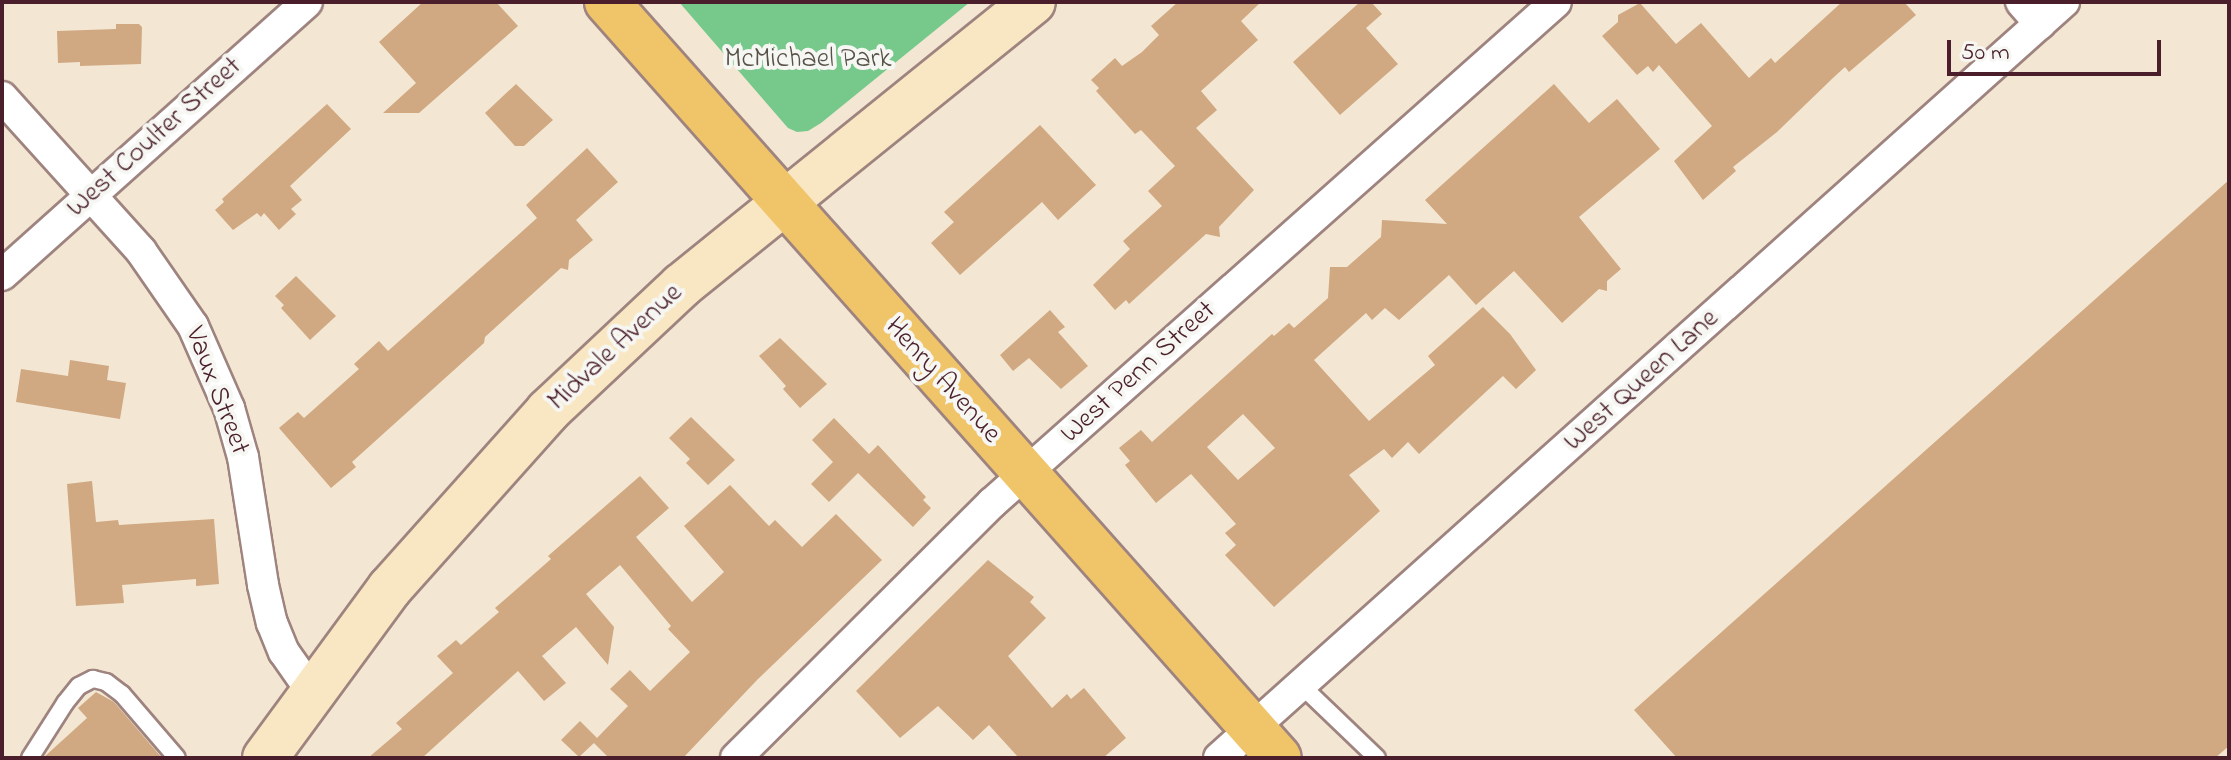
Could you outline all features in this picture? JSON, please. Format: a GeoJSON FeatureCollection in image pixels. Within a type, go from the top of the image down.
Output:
{"type":"FeatureCollection","features":[{"type":"Feature","properties":{"kind":"main road","name":"Henry Avenue"},"geometry":{"type":"LineString","coordinates":[[607,2],[1266,743]]}},
{"type":"Feature","properties":{"kind":"street","name":"West Coulter Street"},"geometry":{"type":"LineString","coordinates":[[2,275],[307,2]]}},
{"type":"Feature","properties":{"kind":"street","name":"Midvale Avenue"},"geometry":{"type":"LineString","coordinates":[[265,758],[312,692],[434,535],[548,411],[681,286],[1033,2]]}},
{"type":"Feature","properties":{"kind":"street","name":"West Penn Street"},"geometry":{"type":"LineString","coordinates":[[736,758],[1025,473],[1556,2]]}},
{"type":"Feature","properties":{"kind":"street","name":"West Queen Lane"},"geometry":{"type":"LineString","coordinates":[[1219,758],[1266,743],[1301,685],[2031,13],[2064,2]]}},
{"type":"Feature","properties":{"kind":"street","name":"Vaux Street"},"geometry":{"type":"LineString","coordinates":[[2,97],[141,251],[169,289],[212,366],[243,457],[272,623],[284,652],[312,692]]}},
{"type":"Feature","properties":{"kind":"lane"},"geometry":{"type":"LineString","coordinates":[[30,758],[65,703],[79,686],[93,679],[106,682],[122,694],[177,758]]}},
{"type":"Feature","properties":{"kind":"lane"},"geometry":{"type":"LineString","coordinates":[[1301,685],[1377,758]]}},
{"type":"Feature","properties":{"kind":"green space","name":"McMichael Park"},"geometry":{"type":"Polygon","coordinates":[[[679,2],[970,2],[821,123],[808,131],[797,132],[788,128],[679,2]]]}},
{"type":"Feature","properties":{"kind":"building"},"geometry":{"type":"Polygon","coordinates":[[[423,2],[496,2],[518,26],[419,113],[383,113],[416,83],[379,42],[423,2]]]}},
{"type":"Feature","properties":{"kind":"building"},"geometry":{"type":"Polygon","coordinates":[[[1178,2],[1261,2],[1241,21],[1258,40],[1201,91],[1217,110],[1196,128],[1254,190],[1219,227],[1220,237],[1206,234],[1129,304],[1126,300],[1115,310],[1093,285],[1130,249],[1123,241],[1162,206],[1148,191],[1175,166],[1141,130],[1135,134],[1096,91],[1099,88],[1091,80],[1115,58],[1122,66],[1142,52],[1159,35],[1151,26],[1178,2]]]}},
{"type":"Feature","properties":{"kind":"building"},"geometry":{"type":"Polygon","coordinates":[[[1360,2],[1371,2],[1382,14],[1366,28],[1398,64],[1340,115],[1293,62],[1360,2]]]}},
{"type":"Feature","properties":{"kind":"building"},"geometry":{"type":"Polygon","coordinates":[[[1842,2],[1904,2],[1916,15],[1849,72],[1845,67],[1777,132],[1733,167],[1736,171],[1703,200],[1674,161],[1712,126],[1659,65],[1653,72],[1648,66],[1637,75],[1602,36],[1618,22],[1618,15],[1640,3],[1676,44],[1701,23],[1749,78],[1771,58],[1775,63],[1842,2]]]}},
{"type":"Feature","properties":{"kind":"building"},"geometry":{"type":"Polygon","coordinates":[[[116,24],[139,24],[142,27],[141,64],[80,66],[80,62],[58,63],[57,31],[116,29],[116,24]]]}},
{"type":"Feature","properties":{"kind":"building"},"geometry":{"type":"Polygon","coordinates":[[[516,84],[553,120],[524,146],[515,146],[485,113],[516,84]]]}},
{"type":"Feature","properties":{"kind":"building"},"geometry":{"type":"Polygon","coordinates":[[[1554,84],[1589,123],[1617,99],[1660,149],[1579,217],[1621,269],[1607,281],[1607,291],[1599,289],[1562,323],[1514,271],[1476,305],[1449,275],[1399,320],[1385,308],[1372,320],[1366,313],[1314,360],[1369,421],[1435,365],[1428,356],[1483,307],[1510,334],[1536,370],[1516,389],[1503,376],[1419,454],[1408,442],[1392,458],[1384,449],[1349,475],[1380,511],[1274,607],[1225,555],[1236,545],[1225,533],[1236,524],[1191,474],[1156,503],[1125,465],[1130,461],[1119,448],[1141,430],[1152,442],[1272,334],[1274,336],[1289,323],[1294,328],[1328,298],[1330,267],[1347,267],[1381,237],[1382,220],[1447,224],[1425,200],[1554,84]],[[1243,414],[1207,447],[1238,480],[1275,448],[1243,414]]]}},
{"type":"Feature","properties":{"kind":"building"},"geometry":{"type":"Polygon","coordinates":[[[327,104],[351,129],[290,186],[302,200],[291,209],[296,214],[279,230],[264,213],[261,217],[257,213],[233,230],[215,210],[224,202],[222,199],[327,104]]]}},
{"type":"Feature","properties":{"kind":"building"},"geometry":{"type":"Polygon","coordinates":[[[1040,125],[1096,185],[1058,220],[1042,202],[960,275],[931,243],[954,222],[944,212],[1040,125]]]}},
{"type":"Feature","properties":{"kind":"building"},"geometry":{"type":"Polygon","coordinates":[[[587,148],[618,182],[576,220],[593,240],[569,260],[568,270],[561,268],[485,337],[484,343],[352,462],[356,467],[331,488],[279,428],[298,412],[304,418],[359,369],[354,364],[379,341],[388,351],[537,218],[526,205],[587,148]]]}},
{"type":"Feature","properties":{"kind":"building"},"geometry":{"type":"Polygon","coordinates":[[[2229,180],[2229,746],[2215,758],[1677,758],[1634,710],[2229,180]]]}},
{"type":"Feature","properties":{"kind":"building"},"geometry":{"type":"Polygon","coordinates":[[[296,276],[336,316],[310,340],[281,308],[284,305],[275,296],[296,276]]]}},
{"type":"Feature","properties":{"kind":"building"},"geometry":{"type":"Polygon","coordinates":[[[1050,310],[1065,327],[1058,332],[1088,366],[1061,389],[1029,358],[1013,371],[1000,355],[1050,310]]]}},
{"type":"Feature","properties":{"kind":"building"},"geometry":{"type":"Polygon","coordinates":[[[780,338],[827,384],[800,408],[783,389],[786,386],[759,356],[780,338]]]}},
{"type":"Feature","properties":{"kind":"building"},"geometry":{"type":"Polygon","coordinates":[[[70,360],[109,366],[107,380],[126,383],[120,419],[16,402],[21,369],[68,376],[70,360]]]}},
{"type":"Feature","properties":{"kind":"building"},"geometry":{"type":"Polygon","coordinates":[[[691,417],[735,460],[708,485],[686,463],[690,459],[669,438],[691,417]]]}},
{"type":"Feature","properties":{"kind":"building"},"geometry":{"type":"Polygon","coordinates":[[[834,418],[869,454],[878,445],[926,497],[923,500],[931,508],[913,527],[858,473],[829,502],[811,484],[833,462],[812,440],[834,418]]]}},
{"type":"Feature","properties":{"kind":"building"},"geometry":{"type":"Polygon","coordinates":[[[640,476],[669,508],[636,537],[692,602],[724,572],[684,526],[730,485],[769,526],[775,520],[802,547],[836,514],[882,560],[758,679],[683,758],[609,758],[594,743],[579,757],[561,740],[580,721],[597,738],[628,706],[610,689],[630,670],[650,691],[690,652],[668,629],[671,626],[620,565],[586,594],[614,627],[608,665],[576,627],[542,656],[566,683],[544,701],[518,671],[422,758],[368,758],[402,729],[396,723],[453,673],[437,656],[456,640],[461,645],[499,612],[495,608],[551,559],[548,556],[640,476]]]}},
{"type":"Feature","properties":{"kind":"building"},"geometry":{"type":"Polygon","coordinates":[[[92,481],[96,522],[118,520],[119,525],[214,519],[219,584],[196,586],[196,579],[122,585],[124,603],[76,606],[67,484],[92,481]]]}},
{"type":"Feature","properties":{"kind":"building"},"geometry":{"type":"Polygon","coordinates":[[[988,560],[1034,597],[1030,602],[1046,618],[1008,656],[1052,708],[1067,694],[1071,699],[1084,688],[1126,738],[1103,758],[1019,758],[989,725],[973,740],[938,706],[900,738],[856,691],[988,560]]]}},
{"type":"Feature","properties":{"kind":"building"},"geometry":{"type":"Polygon","coordinates":[[[96,692],[114,702],[162,758],[43,758],[87,718],[78,708],[96,692]]]}}]}
